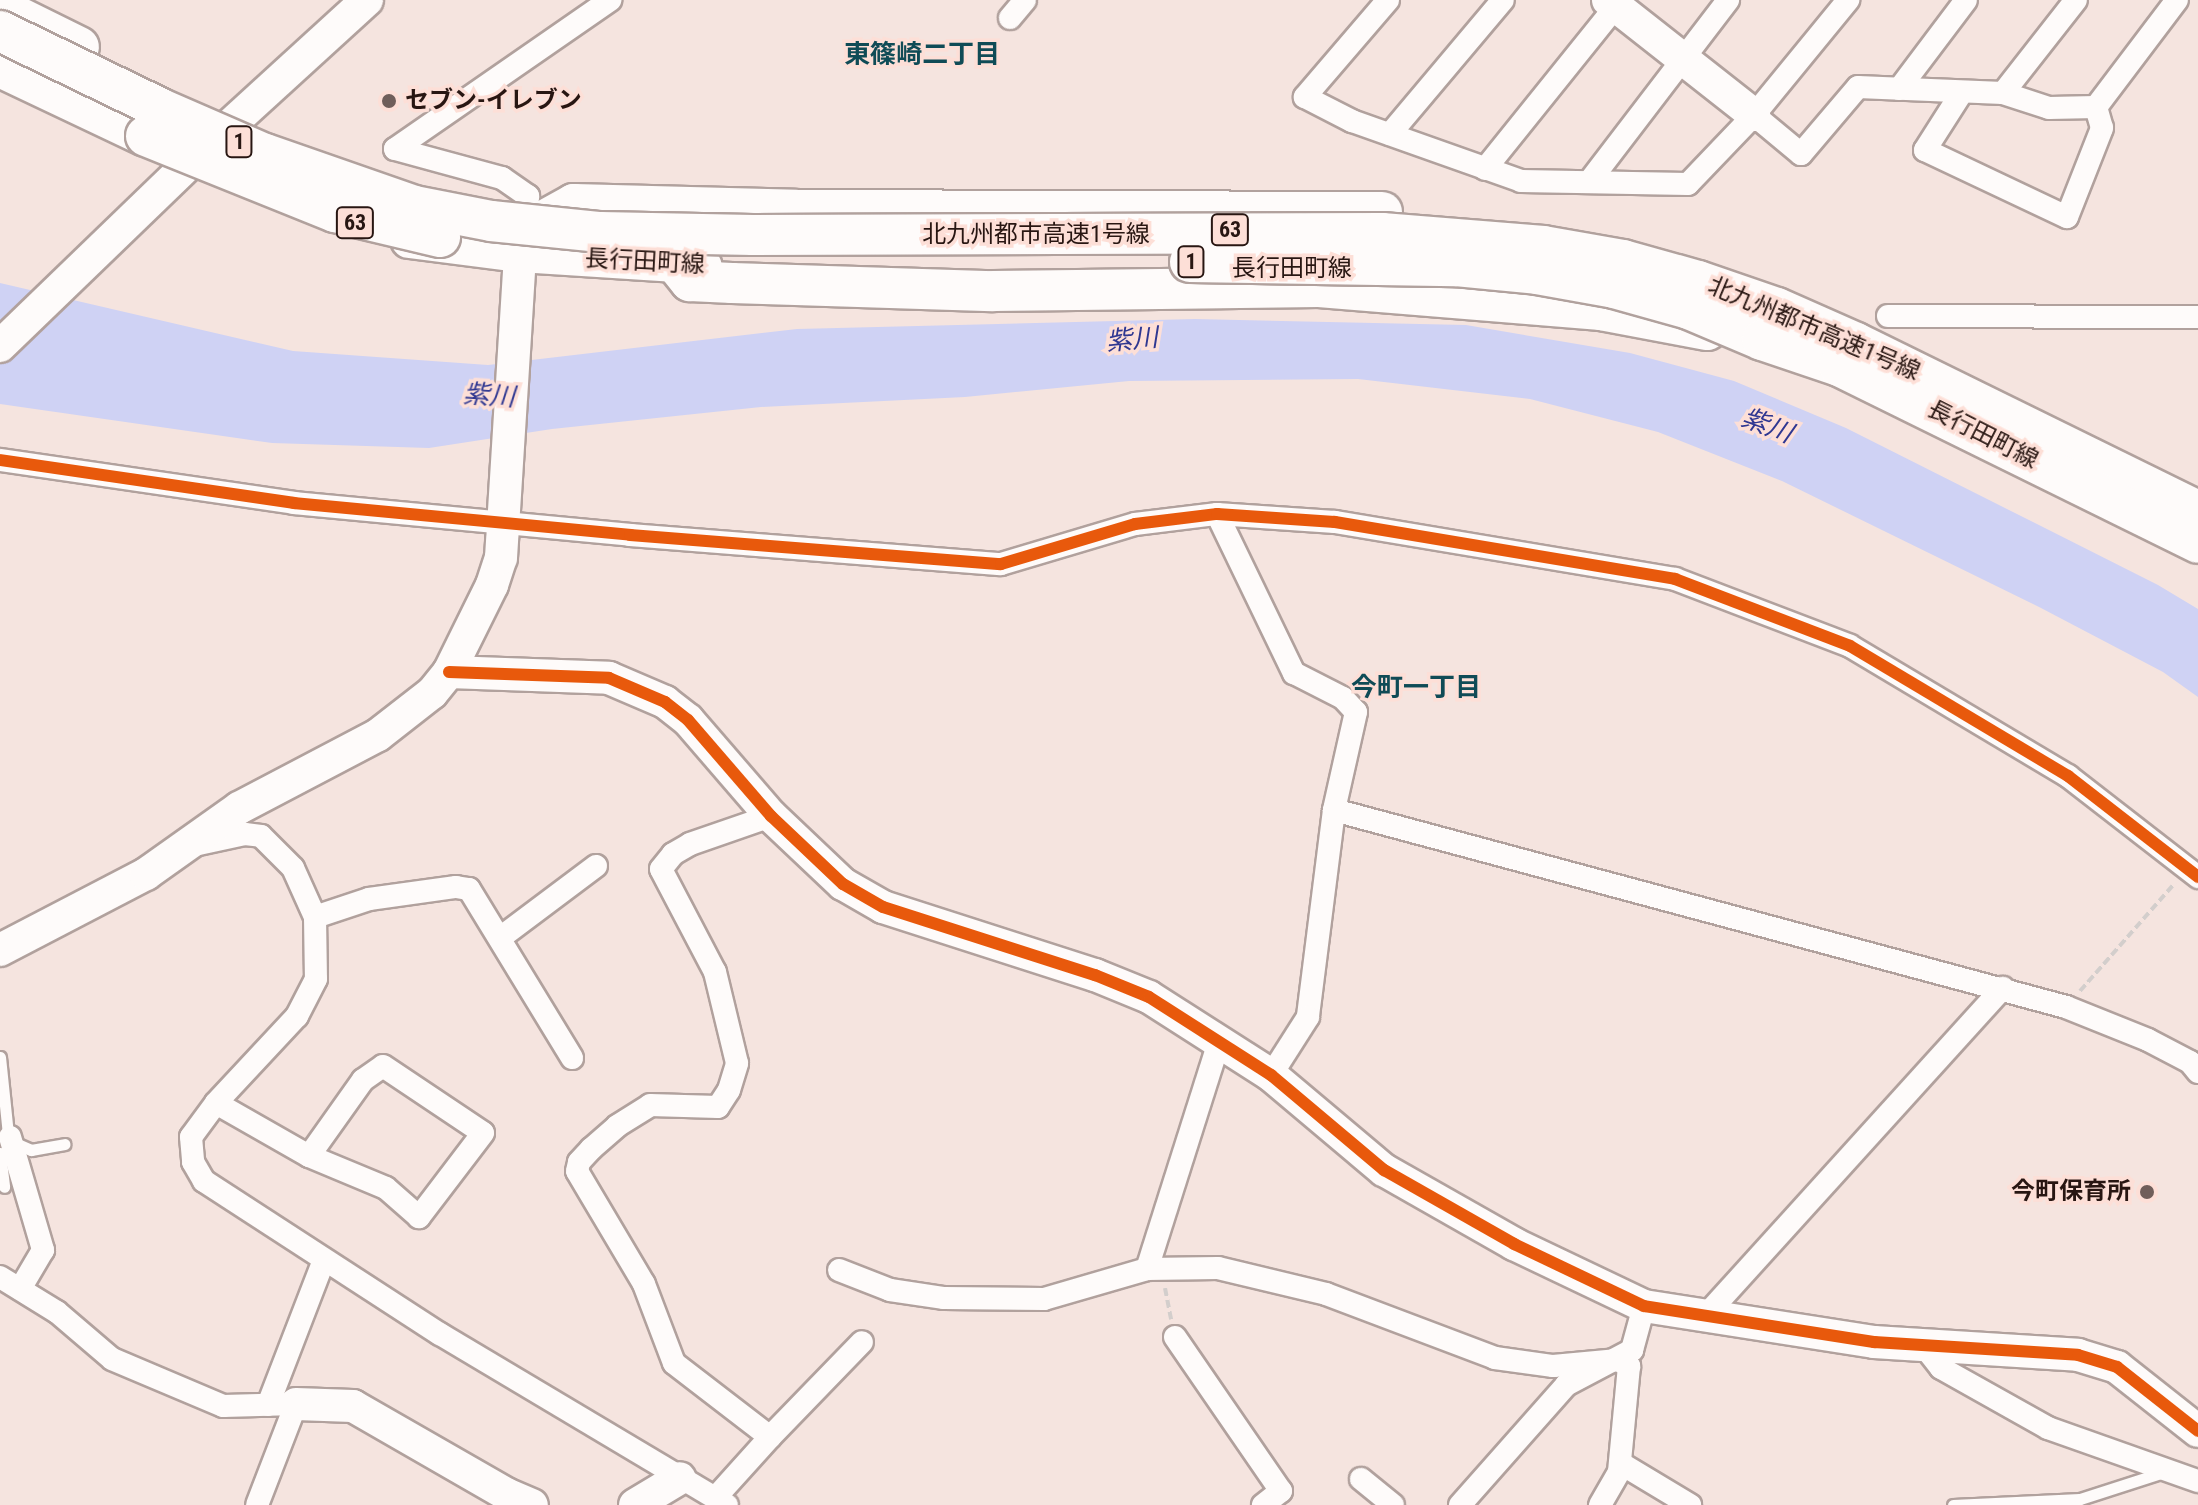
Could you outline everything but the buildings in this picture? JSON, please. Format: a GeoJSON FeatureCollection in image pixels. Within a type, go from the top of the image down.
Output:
{"type":"FeatureCollection","features":[{"type":"Feature","properties":{"kind":"highway"},"geometry":{"type":"LineString","coordinates":[[0,8],[269,142],[418,201],[521,220],[574,204],[1382,212],[1465,220],[1622,250],[1704,274],[1770,324]]}},
{"type":"Feature","properties":{"kind":"highway","name":"北九州都市高速1号線"},"geometry":{"type":"LineString","coordinates":[[0,31],[159,108],[265,154],[414,206],[600,232],[753,235],[1382,233],[1463,238],[1623,260],[1770,324],[1920,372],[2198,511]]}},
{"type":"Feature","properties":{"kind":"highway","name":"北九州都市高速1号線"},"geometry":{"type":"LineString","coordinates":[[0,67],[146,136],[335,212],[405,232],[488,246],[705,260],[1456,266],[1537,274],[1614,288],[1689,309],[1770,324],[1839,366],[2198,543]]}},
{"type":"Feature","properties":{"kind":"highway"},"geometry":{"type":"LineString","coordinates":[[0,82],[146,136]]}},
{"type":"Feature","properties":{"kind":"highway"},"geometry":{"type":"LineString","coordinates":[[677,265],[690,281],[1022,291],[1319,287],[1770,324]]}},
{"type":"Feature","properties":{"kind":"main road","name":"長行田町線"},"geometry":{"type":"LineString","coordinates":[[0,47],[206,147],[318,210],[401,239],[520,254],[677,265],[914,273],[1376,270],[1478,276],[1624,296],[1806,352],[2004,442],[2198,555]]}},
{"type":"Feature","properties":{"kind":"main road","name":"長行田町線"},"geometry":{"type":"LineString","coordinates":[[206,147],[521,220],[745,229],[1384,229],[1582,250],[1701,279],[1789,310],[2000,407],[2198,527]]}},
{"type":"Feature","properties":{"kind":"street"},"geometry":{"type":"LineString","coordinates":[[0,346],[206,147],[367,0]]}},
{"type":"Feature","properties":{"kind":"street"},"geometry":{"type":"LineString","coordinates":[[0,950],[146,874],[239,808],[378,735],[432,693],[449,672],[492,585],[501,558],[521,220],[528,196],[502,178],[395,149],[610,0]]}},
{"type":"Feature","properties":{"kind":"street"},"geometry":{"type":"LineString","coordinates":[[1010,18],[1025,0]]}},
{"type":"Feature","properties":{"kind":"street"},"geometry":{"type":"LineString","coordinates":[[1388,0],[1305,97],[1390,134],[1521,181],[1688,184],[1754,115],[1848,0]]}},
{"type":"Feature","properties":{"kind":"street"},"geometry":{"type":"LineString","coordinates":[[1390,134],[1503,0]]}},
{"type":"Feature","properties":{"kind":"street"},"geometry":{"type":"LineString","coordinates":[[1589,182],[1681,57],[1728,0]]}},
{"type":"Feature","properties":{"kind":"street"},"geometry":{"type":"LineString","coordinates":[[1899,89],[1966,0]]}},
{"type":"Feature","properties":{"kind":"street"},"geometry":{"type":"LineString","coordinates":[[2003,93],[2076,0]]}},
{"type":"Feature","properties":{"kind":"street"},"geometry":{"type":"LineString","coordinates":[[2096,107],[2177,0]]}},
{"type":"Feature","properties":{"kind":"street"},"geometry":{"type":"LineString","coordinates":[[1485,169],[1615,2],[1801,154],[1858,87],[2003,93],[2049,108],[2096,107]]}},
{"type":"Feature","properties":{"kind":"street"},"geometry":{"type":"LineString","coordinates":[[1962,92],[1925,150],[2067,217],[2102,128],[2096,107]]}},
{"type":"Feature","properties":{"kind":"street"},"geometry":{"type":"LineString","coordinates":[[1888,316],[2198,317]]}},
{"type":"Feature","properties":{"kind":"street"},"geometry":{"type":"LineString","coordinates":[[0,460],[294,503],[502,518],[1001,564],[1135,524],[1217,514],[1335,522],[1675,579],[1850,646],[2068,776],[2193,873]]}},
{"type":"Feature","properties":{"kind":"street"},"geometry":{"type":"LineString","coordinates":[[1217,514],[1294,673],[1343,698],[1356,712],[1334,810],[1308,1017],[1271,1075]]}},
{"type":"Feature","properties":{"kind":"street"},"geometry":{"type":"LineString","coordinates":[[449,672],[609,678],[665,702],[688,720],[771,816],[843,884],[883,907],[1095,975],[1149,997],[1271,1075],[1384,1170],[1514,1244],[1644,1306],[1708,1313],[1874,1342],[2078,1355],[2117,1367],[2198,1431]]}},
{"type":"Feature","properties":{"kind":"street"},"geometry":{"type":"LineString","coordinates":[[1334,810],[2066,1007],[2148,1040],[2190,1062],[2198,1072]]}},
{"type":"Feature","properties":{"kind":"street"},"geometry":{"type":"LineString","coordinates":[[770,1437],[674,1363],[644,1284],[577,1171],[579,1162],[591,1149],[617,1126],[650,1105],[718,1107],[729,1090],[737,1063],[715,972],[661,869],[673,854],[690,844],[771,816]]}},
{"type":"Feature","properties":{"kind":"street"},"geometry":{"type":"LineString","coordinates":[[189,846],[245,834],[261,836],[293,868],[315,917],[316,979],[297,1016],[216,1103],[191,1137],[193,1162],[204,1181],[440,1334],[722,1501],[770,1437],[862,1342]]}},
{"type":"Feature","properties":{"kind":"street"},"geometry":{"type":"LineString","coordinates":[[500,938],[596,866]]}},
{"type":"Feature","properties":{"kind":"street"},"geometry":{"type":"LineString","coordinates":[[315,917],[369,899],[456,887],[469,889],[572,1058]]}},
{"type":"Feature","properties":{"kind":"street"},"geometry":{"type":"LineString","coordinates":[[1708,1313],[2003,988]]}},
{"type":"Feature","properties":{"kind":"street"},"geometry":{"type":"LineString","coordinates":[[1154,1268],[1219,1042]]}},
{"type":"Feature","properties":{"kind":"street"},"geometry":{"type":"LineString","coordinates":[[216,1103],[309,1156],[386,1188],[419,1217],[483,1133],[383,1066],[363,1080],[309,1156]]}},
{"type":"Feature","properties":{"kind":"street"},"geometry":{"type":"LineString","coordinates":[[5,1145],[43,1250],[20,1289]]}},
{"type":"Feature","properties":{"kind":"street"},"geometry":{"type":"LineString","coordinates":[[257,1505],[324,1260]]}},
{"type":"Feature","properties":{"kind":"street"},"geometry":{"type":"LineString","coordinates":[[839,1270],[890,1290],[944,1298],[1044,1299],[1154,1268],[1218,1268],[1326,1294],[1495,1358],[1553,1366],[1618,1360],[1629,1366],[1619,1472],[1600,1505]]}},
{"type":"Feature","properties":{"kind":"street"},"geometry":{"type":"LineString","coordinates":[[0,1277],[57,1312],[112,1359],[223,1406],[353,1406],[514,1501]]}},
{"type":"Feature","properties":{"kind":"street"},"geometry":{"type":"LineString","coordinates":[[1471,1501],[1566,1385],[1632,1350],[1644,1306]]}},
{"type":"Feature","properties":{"kind":"street"},"geometry":{"type":"LineString","coordinates":[[1175,1337],[1281,1491],[1263,1505]]}},
{"type":"Feature","properties":{"kind":"street"},"geometry":{"type":"LineString","coordinates":[[1923,1345],[1941,1368],[2048,1428],[2198,1481]]}},
{"type":"Feature","properties":{"kind":"street"},"geometry":{"type":"LineString","coordinates":[[1620,1463],[1690,1505]]}},
{"type":"Feature","properties":{"kind":"street"},"geometry":{"type":"LineString","coordinates":[[635,1505],[680,1478]]}},
{"type":"Feature","properties":{"kind":"street"},"geometry":{"type":"LineString","coordinates":[[1361,1479],[1393,1505]]}},
{"type":"Feature","properties":{"kind":"lane"},"geometry":{"type":"LineString","coordinates":[[0,1057],[4,1187]]}},
{"type":"Feature","properties":{"kind":"lane"},"geometry":{"type":"LineString","coordinates":[[5,1145],[31,1150],[64,1144]]}},
{"type":"Feature","properties":{"kind":"lane"},"geometry":{"type":"LineString","coordinates":[[1953,1505],[2080,1499],[2166,1471]]}},
{"type":"Feature","properties":{"kind":"path"},"geometry":{"type":"LineString","coordinates":[[2066,1007],[2193,873]]}},
{"type":"Feature","properties":{"kind":"path"},"geometry":{"type":"LineString","coordinates":[[1154,1268],[1175,1337]]}},
{"type":"Feature","properties":{"kind":"water","name":"紫川"},"geometry":{"type":"Polygon","coordinates":[[[0,283],[293,351],[488,365],[797,329],[1195,319],[1466,325],[1630,353],[1734,381],[1846,428],[2158,585],[2198,609],[2198,697],[2163,672],[2041,608],[1782,481],[1658,432],[1530,399],[1358,379],[1129,381],[965,397],[761,407],[552,429],[429,448],[272,443],[0,404],[0,283]]]}},
{"type":"Feature","properties":{"kind":"cycle path"},"geometry":{"type":"LineString","coordinates":[[0,460],[294,503],[630,535],[1001,564],[1135,524],[1217,514],[1335,522],[1675,579],[1850,646],[2068,776],[2198,877]]}},
{"type":"Feature","properties":{"kind":"cycle path"},"geometry":{"type":"LineString","coordinates":[[449,672],[609,678],[665,702],[688,720],[771,816],[843,884],[883,907],[1095,975],[1149,997],[1271,1075],[1384,1170],[1514,1244],[1644,1306],[1874,1342],[2078,1355],[2117,1367],[2198,1431]]}},
{"type":"Feature","properties":{"kind":"place","name":"セブン-イレブン"},"geometry":{"type":"Point","coordinates":[389,101]}},
{"type":"Feature","properties":{"kind":"place","name":"今町保育所"},"geometry":{"type":"Point","coordinates":[2147,1192]}},
{"type":"Feature","properties":{"kind":"district","name":"東篠崎二丁目"},"geometry":{"type":"Point","coordinates":[922,55]}},
{"type":"Feature","properties":{"kind":"district","name":"今町一丁目"},"geometry":{"type":"Point","coordinates":[1416,688]}}]}
